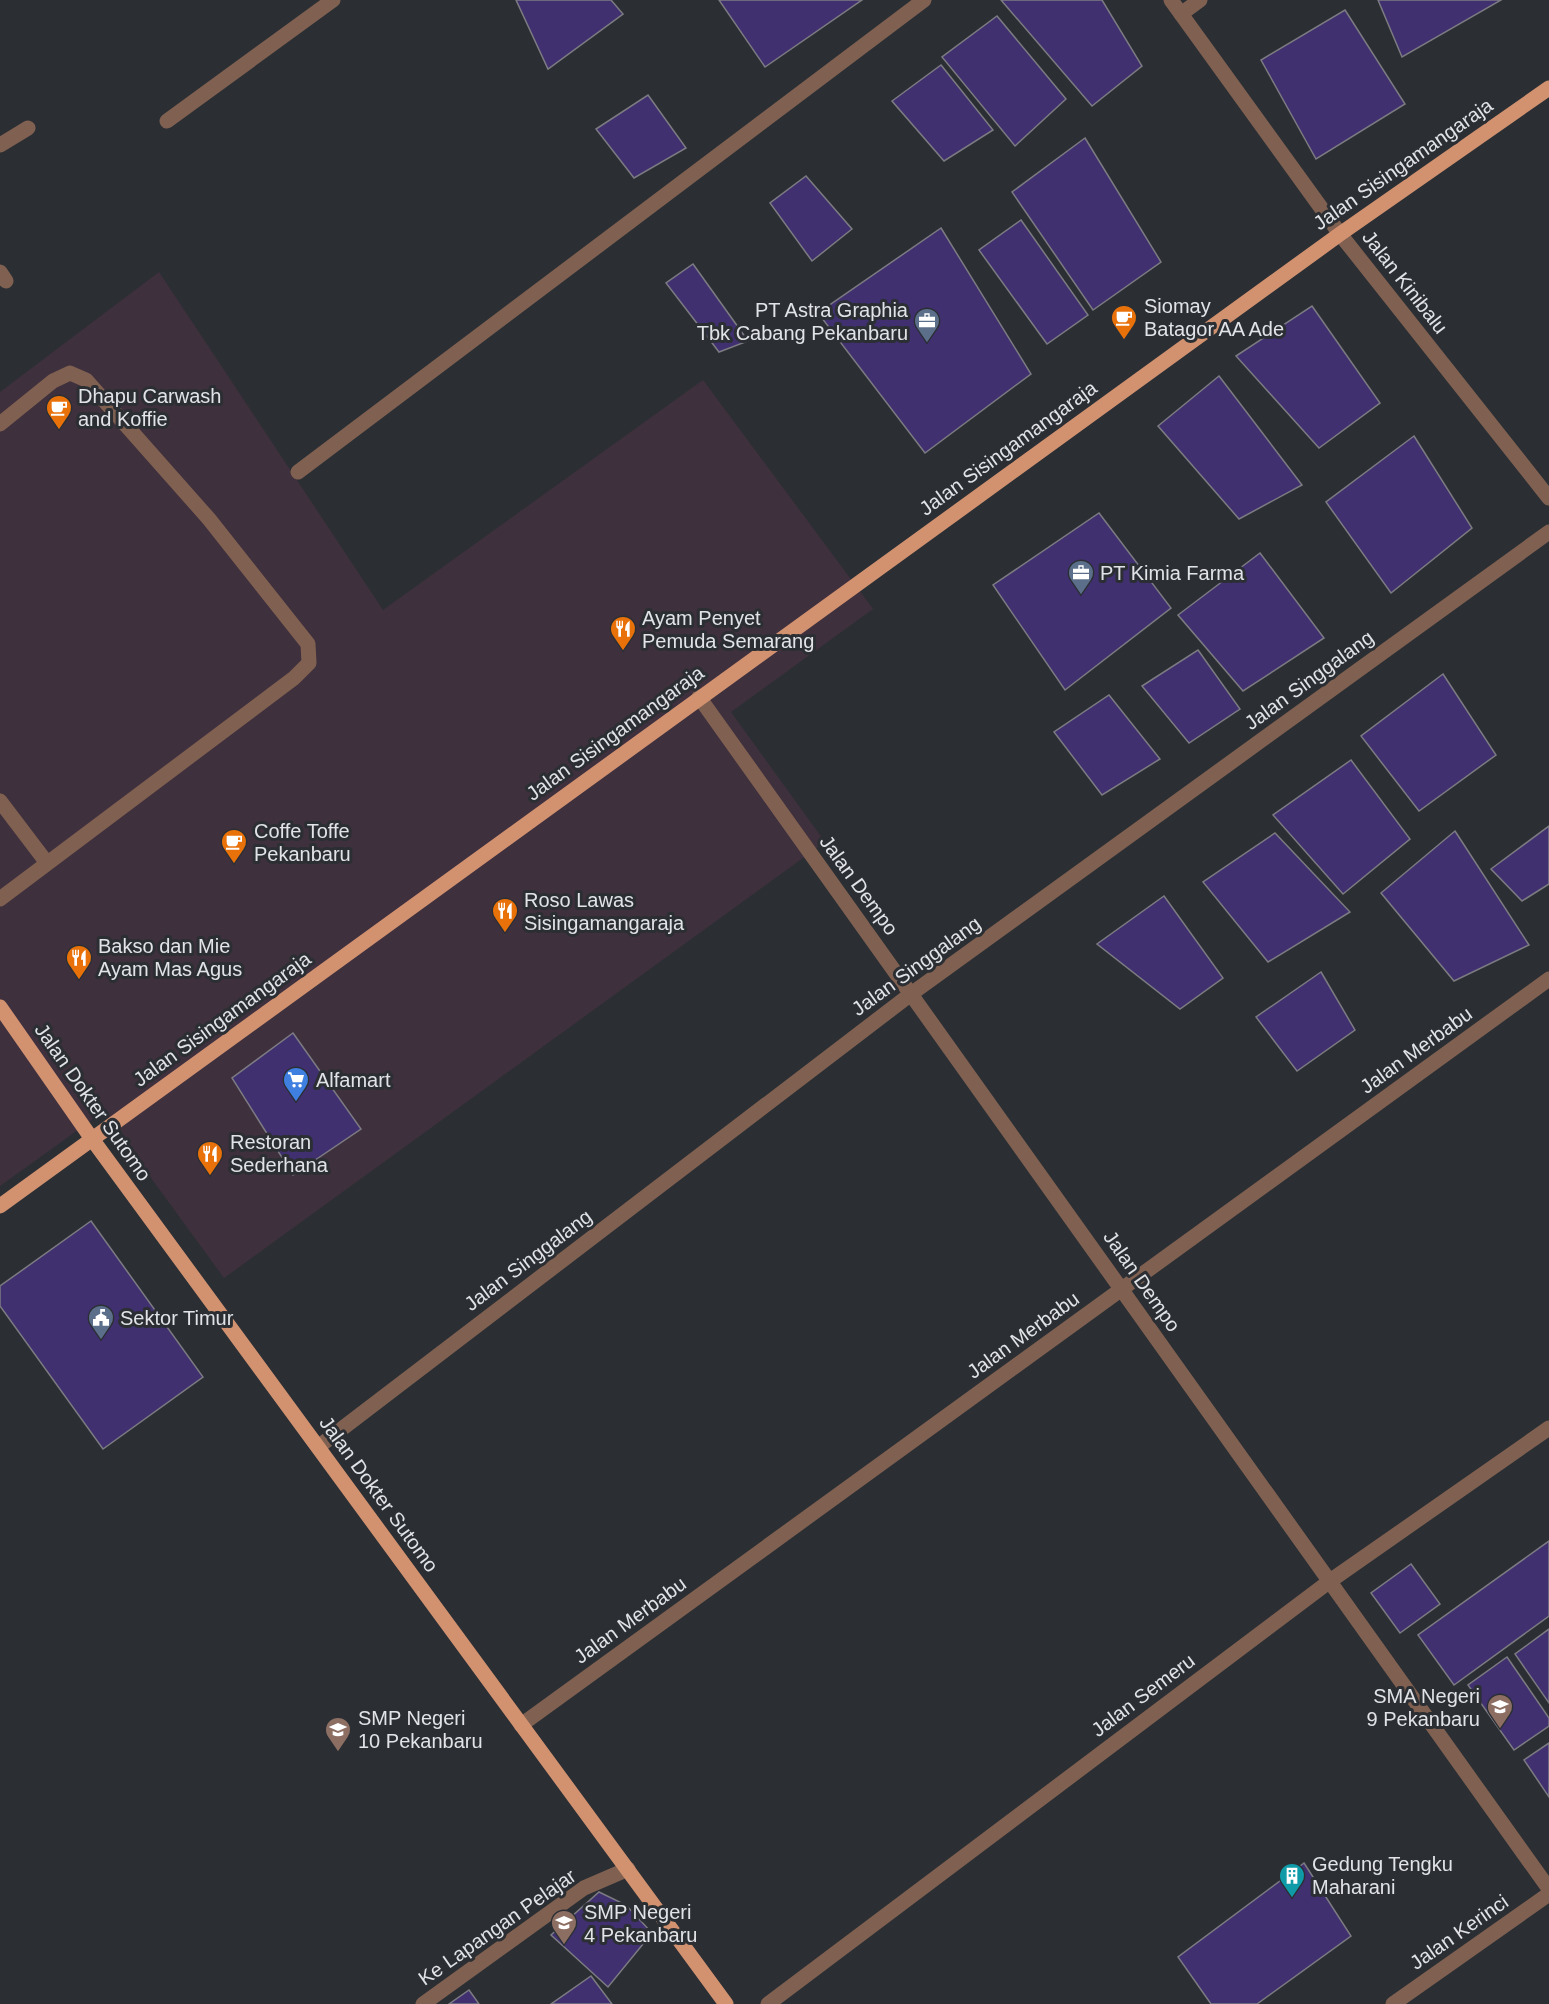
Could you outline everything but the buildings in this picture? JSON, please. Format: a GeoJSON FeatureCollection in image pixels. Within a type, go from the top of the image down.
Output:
{"type":"FeatureCollection","features":[{"type":"Feature","properties":{"kind":"main road","name":"Jalan Sisingamangaraja"},"geometry":{"type":"LineString","coordinates":[[0,1206],[1340,234],[1549,88]]}},
{"type":"Feature","properties":{"kind":"main road","name":"Jalan Dokter Sutomo"},"geometry":{"type":"LineString","coordinates":[[0,1007],[92,1139],[726,2004]]}},
{"type":"Feature","properties":{"kind":"street"},"geometry":{"type":"LineString","coordinates":[[167,121],[333,0]]}},
{"type":"Feature","properties":{"kind":"street"},"geometry":{"type":"LineString","coordinates":[[298,471],[924,0]]}},
{"type":"Feature","properties":{"kind":"street","name":"Jalan Kinibalu"},"geometry":{"type":"LineString","coordinates":[[1171,0],[1340,234],[1549,498]]}},
{"type":"Feature","properties":{"kind":"street"},"geometry":{"type":"LineString","coordinates":[[1181,14],[1200,0]]}},
{"type":"Feature","properties":{"kind":"street"},"geometry":{"type":"LineString","coordinates":[[0,145],[28,128]]}},
{"type":"Feature","properties":{"kind":"street"},"geometry":{"type":"LineString","coordinates":[[0,424],[53,381],[70,373],[86,380],[209,519],[308,644],[309,663],[294,678],[0,899]]}},
{"type":"Feature","properties":{"kind":"street","name":"Jalan Singgalang"},"geometry":{"type":"LineString","coordinates":[[318,1447],[911,994],[1549,532]]}},
{"type":"Feature","properties":{"kind":"street","name":"Jalan Dempo"},"geometry":{"type":"LineString","coordinates":[[699,698],[1330,1581],[1549,1892]]}},
{"type":"Feature","properties":{"kind":"street"},"geometry":{"type":"LineString","coordinates":[[0,801],[47,863]]}},
{"type":"Feature","properties":{"kind":"street","name":"Jalan Merbabu"},"geometry":{"type":"LineString","coordinates":[[521,1725],[1549,979]]}},
{"type":"Feature","properties":{"kind":"street","name":"Jalan Semeru"},"geometry":{"type":"LineString","coordinates":[[768,2004],[1330,1581],[1549,1428]]}},
{"type":"Feature","properties":{"kind":"street","name":"Ke Lapangan Pelajar"},"geometry":{"type":"LineString","coordinates":[[423,2004],[584,1888],[628,1869]]}},
{"type":"Feature","properties":{"kind":"street","name":"Jalan Kerinci"},"geometry":{"type":"LineString","coordinates":[[1393,2004],[1549,1892]]}},
{"type":"Feature","properties":{"kind":"shaded area"},"geometry":{"type":"Polygon","coordinates":[[[159,272],[383,610],[703,380],[873,609],[731,712],[825,842],[224,1278],[103,1112],[0,1186],[0,392],[159,272]]]}},
{"type":"Feature","properties":{"kind":"place","name":"Siomay Batagor AA Ade"},"geometry":{"type":"Point","coordinates":[1124,341]}},
{"type":"Feature","properties":{"kind":"place","name":"PT Astra Graphia Tbk Cabang Pekanbaru"},"geometry":{"type":"Point","coordinates":[927,344]}},
{"type":"Feature","properties":{"kind":"place","name":"Dhapu Carwash and Koffie"},"geometry":{"type":"Point","coordinates":[59,431]}},
{"type":"Feature","properties":{"kind":"place","name":"PT Kimia Farma"},"geometry":{"type":"Point","coordinates":[1081,596]}},
{"type":"Feature","properties":{"kind":"place","name":"Ayam Penyet Pemuda Semarang"},"geometry":{"type":"Point","coordinates":[623,652]}},
{"type":"Feature","properties":{"kind":"place","name":"Coffe Toffe Pekanbaru"},"geometry":{"type":"Point","coordinates":[234,865]}},
{"type":"Feature","properties":{"kind":"place","name":"Roso Lawas Sisingamangaraja"},"geometry":{"type":"Point","coordinates":[505,934]}},
{"type":"Feature","properties":{"kind":"place","name":"Bakso dan Mie Ayam Mas Agus"},"geometry":{"type":"Point","coordinates":[79,981]}},
{"type":"Feature","properties":{"kind":"place","name":"Alfamart"},"geometry":{"type":"Point","coordinates":[296,1103]}},
{"type":"Feature","properties":{"kind":"place","name":"Restoran Sederhana"},"geometry":{"type":"Point","coordinates":[210,1177]}},
{"type":"Feature","properties":{"kind":"place","name":"Sektor Timur"},"geometry":{"type":"Point","coordinates":[101,1341]}},
{"type":"Feature","properties":{"kind":"place","name":"SMA Negeri 9 Pekanbaru"},"geometry":{"type":"Point","coordinates":[1500,1730]}},
{"type":"Feature","properties":{"kind":"place","name":"SMP Negeri 10 Pekanbaru"},"geometry":{"type":"Point","coordinates":[338,1753]}},
{"type":"Feature","properties":{"kind":"place","name":"Gedung Tengku Maharani"},"geometry":{"type":"Point","coordinates":[1292,1899]}},
{"type":"Feature","properties":{"kind":"place","name":"SMP Negeri 4 Pekanbaru"},"geometry":{"type":"Point","coordinates":[564,1946]}}]}
